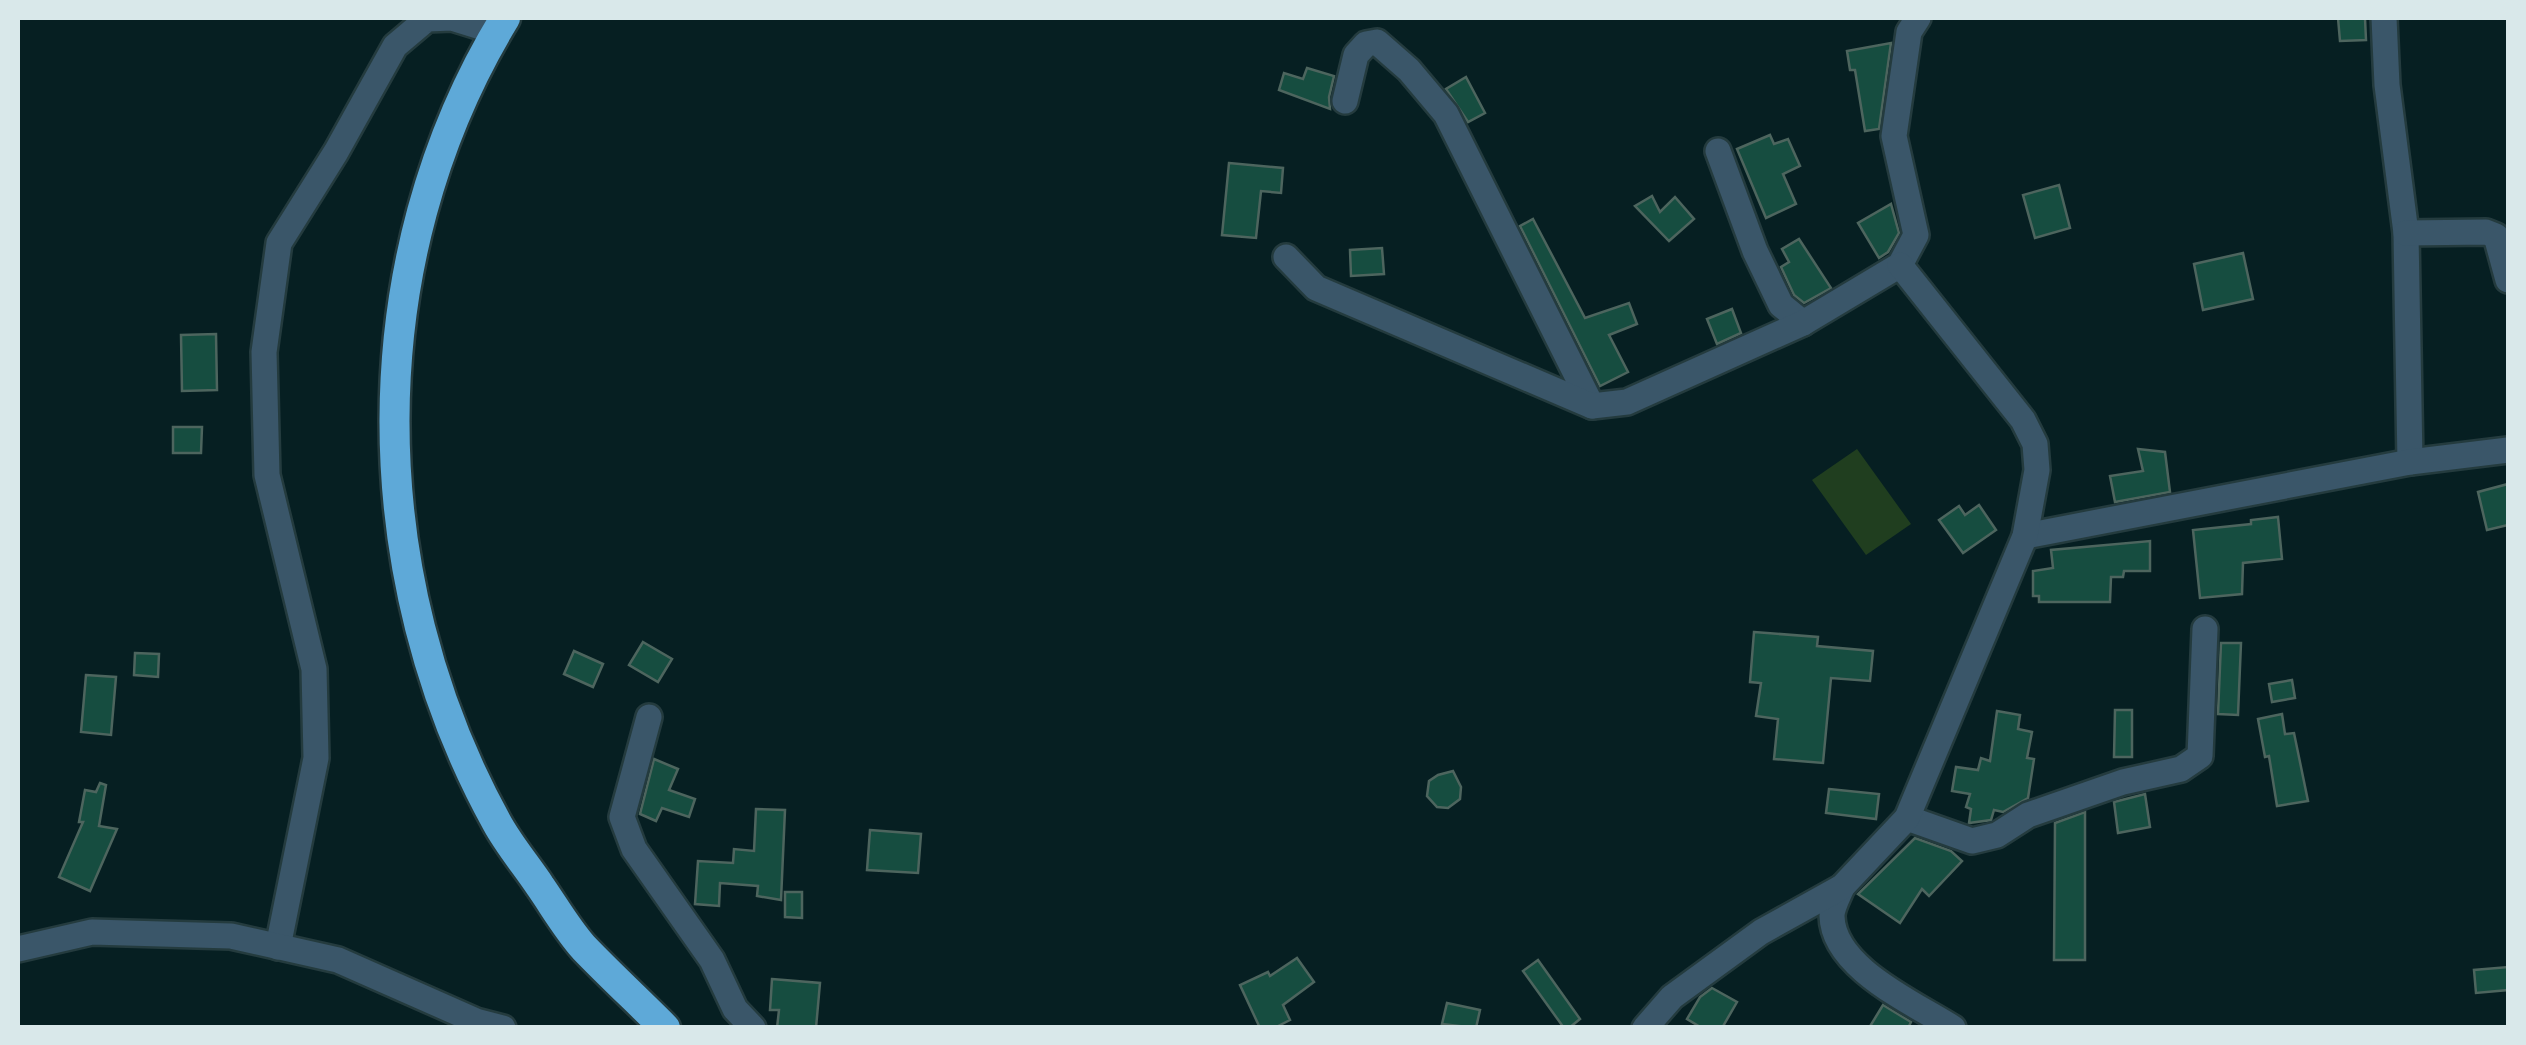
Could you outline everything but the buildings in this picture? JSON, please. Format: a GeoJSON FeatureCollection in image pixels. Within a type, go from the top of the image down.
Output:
{"type":"FeatureCollection","features":[{"type":"Feature","properties":{"kind":"highway"},"geometry":{"type":"LineString","coordinates":[[501,25],[446,139],[414,242],[396,360],[394,471],[412,604],[446,716],[498,825],[582,945],[665,1028]]}},
{"type":"Feature","properties":{"kind":"street"},"geometry":{"type":"LineString","coordinates":[[278,946],[316,758],[314,669],[267,475],[264,352],[279,243],[395,46],[427,19],[452,18],[501,25]]}},
{"type":"Feature","properties":{"kind":"street"},"geometry":{"type":"LineString","coordinates":[[1286,257],[1316,288],[1592,406],[1626,402],[1803,323],[1900,265],[1916,235],[1894,136],[1909,32],[1918,18]]}},
{"type":"Feature","properties":{"kind":"street"},"geometry":{"type":"LineString","coordinates":[[2384,18],[2387,85],[2406,234],[2410,462]]}},
{"type":"Feature","properties":{"kind":"street"},"geometry":{"type":"LineString","coordinates":[[1345,102],[1356,56],[1366,44],[1376,42],[1409,70],[1446,114],[1592,406]]}},
{"type":"Feature","properties":{"kind":"street"},"geometry":{"type":"LineString","coordinates":[[1718,151],[1755,251],[1781,305],[1803,323]]}},
{"type":"Feature","properties":{"kind":"street"},"geometry":{"type":"LineString","coordinates":[[2406,234],[2486,232],[2496,236],[2508,280]]}},
{"type":"Feature","properties":{"kind":"street"},"geometry":{"type":"LineString","coordinates":[[1645,1028],[1672,997],[1761,932],[1842,887],[1907,818],[2025,536],[2037,470],[2035,444],[2023,420],[1900,265]]}},
{"type":"Feature","properties":{"kind":"street"},"geometry":{"type":"LineString","coordinates":[[2025,536],[2410,462],[2508,450]]}},
{"type":"Feature","properties":{"kind":"street"},"geometry":{"type":"LineString","coordinates":[[2458,456],[2508,466]]}},
{"type":"Feature","properties":{"kind":"street"},"geometry":{"type":"LineString","coordinates":[[1907,818],[1972,841],[1998,836],[2028,815],[2123,782],[2191,764],[2200,756],[2205,628]]}},
{"type":"Feature","properties":{"kind":"street"},"geometry":{"type":"LineString","coordinates":[[649,717],[622,816],[634,849],[712,960],[736,1009],[753,1028]]}},
{"type":"Feature","properties":{"kind":"street"},"geometry":{"type":"LineString","coordinates":[[1842,887],[1831,914],[1840,948],[1868,974],[1953,1028]]}},
{"type":"Feature","properties":{"kind":"street"},"geometry":{"type":"LineString","coordinates":[[18,949],[92,932],[231,936],[338,960],[476,1021],[503,1028]]}},
{"type":"Feature","properties":{"kind":"green space"},"geometry":{"type":"Polygon","coordinates":[[[1857,449],[1911,524],[1866,555],[1812,480],[1857,449]]]}}]}
